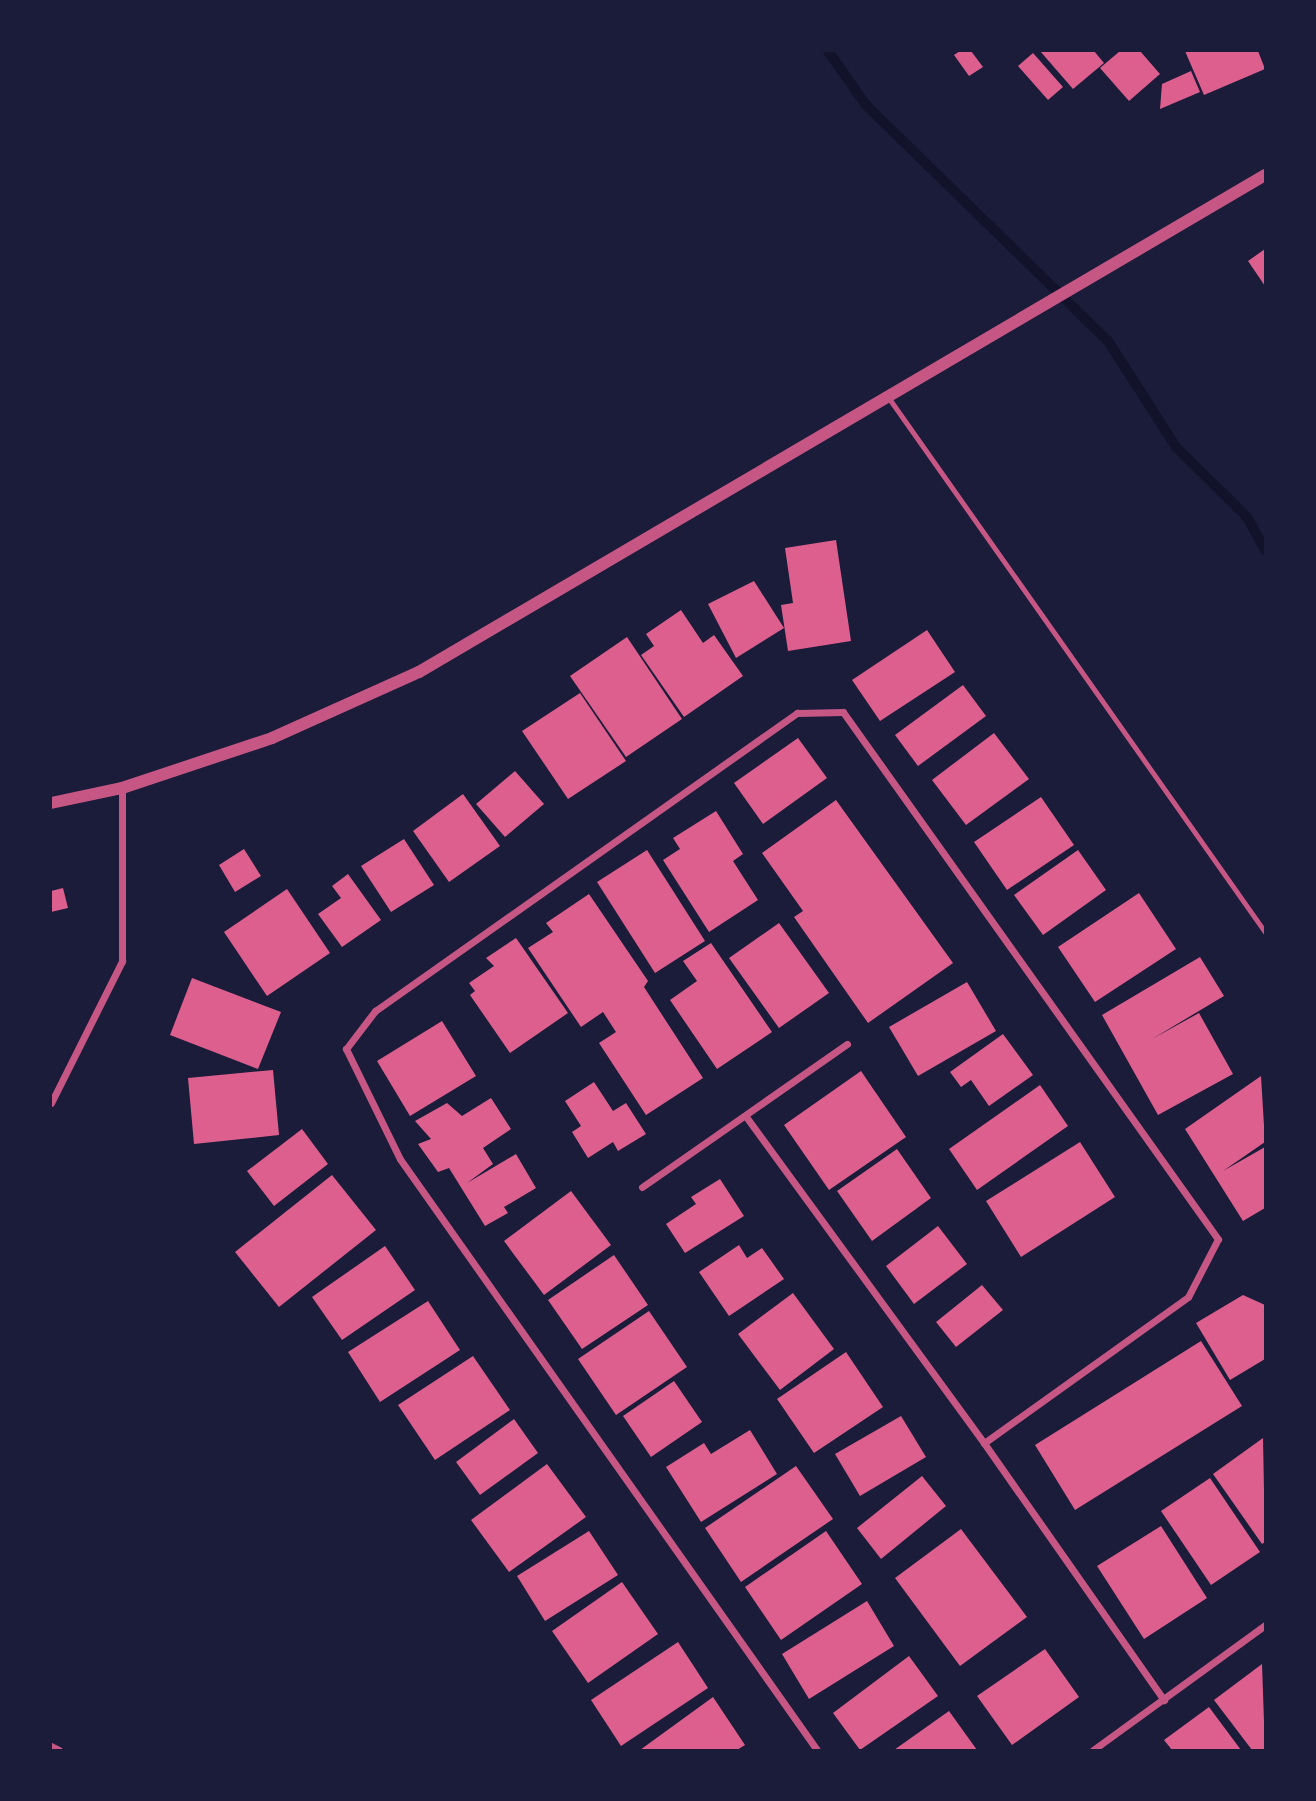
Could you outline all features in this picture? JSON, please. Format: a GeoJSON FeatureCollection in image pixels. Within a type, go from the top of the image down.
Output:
{"type":"FeatureCollection","features":[{"type":"Feature","properties":{"kind":"street"},"geometry":{"type":"LineString","coordinates":[[51,803],[122,788],[272,738],[419,672],[887,397],[1024,313],[1265,175]]}},
{"type":"Feature","properties":{"kind":"street"},"geometry":{"type":"LineString","coordinates":[[817,1750],[400,1159],[345,1049],[375,1011],[797,713],[843,712],[1218,1240],[1188,1297],[984,1443]]}},
{"type":"Feature","properties":{"kind":"street"},"geometry":{"type":"LineString","coordinates":[[51,1103],[122,961],[122,788]]}},
{"type":"Feature","properties":{"kind":"street"},"geometry":{"type":"LineString","coordinates":[[642,1187],[747,1118],[847,1044]]}},
{"type":"Feature","properties":{"kind":"street"},"geometry":{"type":"LineString","coordinates":[[747,1118],[984,1443],[1164,1700]]}},
{"type":"Feature","properties":{"kind":"street"},"geometry":{"type":"LineString","coordinates":[[1093,1750],[1265,1625]]}},
{"type":"Feature","properties":{"kind":"street"},"geometry":{"type":"LineString","coordinates":[[51,1746],[59,1750]]}},
{"type":"Feature","properties":{"kind":"lane"},"geometry":{"type":"LineString","coordinates":[[887,397],[1265,932]]}},
{"type":"Feature","properties":{"kind":"building"},"geometry":{"type":"Polygon","coordinates":[[[960,51],[971,51],[983,67],[969,76],[954,55],[960,51]]]}},
{"type":"Feature","properties":{"kind":"building"},"geometry":{"type":"Polygon","coordinates":[[[1040,51],[1094,51],[1104,63],[1073,89],[1040,51]]]}},
{"type":"Feature","properties":{"kind":"building"},"geometry":{"type":"Polygon","coordinates":[[[1120,51],[1140,51],[1160,74],[1129,101],[1100,68],[1120,51]]]}},
{"type":"Feature","properties":{"kind":"building"},"geometry":{"type":"Polygon","coordinates":[[[1185,51],[1258,51],[1265,69],[1204,95],[1185,51]]]}},
{"type":"Feature","properties":{"kind":"building"},"geometry":{"type":"Polygon","coordinates":[[[1033,53],[1063,87],[1048,100],[1018,66],[1033,53]]]}},
{"type":"Feature","properties":{"kind":"building"},"geometry":{"type":"Polygon","coordinates":[[[1191,71],[1200,92],[1160,109],[1162,84],[1191,71]]]}},
{"type":"Feature","properties":{"kind":"building"},"geometry":{"type":"Polygon","coordinates":[[[1265,249],[1265,286],[1248,261],[1265,249]]]}},
{"type":"Feature","properties":{"kind":"building"},"geometry":{"type":"Polygon","coordinates":[[[836,540],[851,641],[788,651],[781,605],[793,603],[785,548],[836,540]]]}},
{"type":"Feature","properties":{"kind":"building"},"geometry":{"type":"Polygon","coordinates":[[[754,581],[784,628],[736,658],[708,604],[754,581]]]}},
{"type":"Feature","properties":{"kind":"building"},"geometry":{"type":"Polygon","coordinates":[[[681,610],[703,643],[714,635],[743,676],[684,717],[641,655],[654,646],[646,634],[681,610]]]}},
{"type":"Feature","properties":{"kind":"building"},"geometry":{"type":"Polygon","coordinates":[[[927,630],[955,672],[880,721],[852,680],[927,630]]]}},
{"type":"Feature","properties":{"kind":"building"},"geometry":{"type":"Polygon","coordinates":[[[627,637],[682,719],[626,757],[570,676],[627,637]]]}},
{"type":"Feature","properties":{"kind":"building"},"geometry":{"type":"Polygon","coordinates":[[[963,685],[986,716],[918,766],[895,735],[963,685]]]}},
{"type":"Feature","properties":{"kind":"building"},"geometry":{"type":"Polygon","coordinates":[[[580,693],[626,761],[568,799],[522,731],[580,693]]]}},
{"type":"Feature","properties":{"kind":"building"},"geometry":{"type":"Polygon","coordinates":[[[994,733],[1029,779],[966,825],[932,780],[994,733]]]}},
{"type":"Feature","properties":{"kind":"building"},"geometry":{"type":"Polygon","coordinates":[[[798,738],[827,778],[763,824],[734,783],[798,738]]]}},
{"type":"Feature","properties":{"kind":"building"},"geometry":{"type":"Polygon","coordinates":[[[515,771],[544,804],[505,837],[476,804],[515,771]]]}},
{"type":"Feature","properties":{"kind":"building"},"geometry":{"type":"Polygon","coordinates":[[[463,794],[500,846],[449,882],[413,831],[463,794]]]}},
{"type":"Feature","properties":{"kind":"building"},"geometry":{"type":"Polygon","coordinates":[[[1041,797],[1074,845],[1007,890],[974,842],[1041,797]]]}},
{"type":"Feature","properties":{"kind":"building"},"geometry":{"type":"Polygon","coordinates":[[[836,800],[953,963],[868,1023],[794,917],[803,911],[762,853],[836,800]]]}},
{"type":"Feature","properties":{"kind":"building"},"geometry":{"type":"Polygon","coordinates":[[[716,811],[743,854],[733,861],[758,900],[709,932],[663,860],[680,849],[673,838],[716,811]]]}},
{"type":"Feature","properties":{"kind":"building"},"geometry":{"type":"Polygon","coordinates":[[[404,839],[434,885],[391,912],[361,866],[404,839]]]}},
{"type":"Feature","properties":{"kind":"building"},"geometry":{"type":"Polygon","coordinates":[[[244,849],[261,876],[235,892],[219,865],[244,849]]]}},
{"type":"Feature","properties":{"kind":"building"},"geometry":{"type":"Polygon","coordinates":[[[647,850],[705,941],[655,973],[597,882],[647,850]]]}},
{"type":"Feature","properties":{"kind":"building"},"geometry":{"type":"Polygon","coordinates":[[[1078,850],[1106,890],[1043,935],[1014,895],[1078,850]]]}},
{"type":"Feature","properties":{"kind":"building"},"geometry":{"type":"Polygon","coordinates":[[[348,874],[381,920],[342,947],[318,914],[341,898],[332,886],[348,874]]]}},
{"type":"Feature","properties":{"kind":"building"},"geometry":{"type":"Polygon","coordinates":[[[63,888],[68,908],[51,912],[51,891],[63,888]]]}},
{"type":"Feature","properties":{"kind":"building"},"geometry":{"type":"Polygon","coordinates":[[[287,889],[330,953],[267,996],[224,932],[287,889]]]}},
{"type":"Feature","properties":{"kind":"building"},"geometry":{"type":"Polygon","coordinates":[[[1139,893],[1176,949],[1095,1002],[1058,947],[1139,893]]]}},
{"type":"Feature","properties":{"kind":"building"},"geometry":{"type":"Polygon","coordinates":[[[589,894],[648,981],[644,987],[703,1078],[646,1115],[599,1043],[616,1032],[603,1012],[581,1027],[528,948],[553,932],[546,923],[589,894]]]}},
{"type":"Feature","properties":{"kind":"building"},"geometry":{"type":"Polygon","coordinates":[[[779,923],[829,993],[779,1028],[729,958],[779,923]]]}},
{"type":"Feature","properties":{"kind":"building"},"geometry":{"type":"Polygon","coordinates":[[[516,938],[568,1013],[510,1053],[470,995],[475,991],[469,983],[494,966],[486,958],[516,938]]]}},
{"type":"Feature","properties":{"kind":"building"},"geometry":{"type":"Polygon","coordinates":[[[711,943],[772,1032],[717,1069],[670,1000],[697,981],[683,961],[711,943]]]}},
{"type":"Feature","properties":{"kind":"building"},"geometry":{"type":"Polygon","coordinates":[[[1200,957],[1224,996],[1152,1039],[1199,1013],[1233,1074],[1158,1115],[1102,1015],[1200,957]]]}},
{"type":"Feature","properties":{"kind":"building"},"geometry":{"type":"Polygon","coordinates":[[[192,978],[281,1012],[258,1069],[170,1035],[192,978]]]}},
{"type":"Feature","properties":{"kind":"building"},"geometry":{"type":"Polygon","coordinates":[[[967,982],[996,1031],[918,1076],[889,1027],[967,982]]]}},
{"type":"Feature","properties":{"kind":"building"},"geometry":{"type":"Polygon","coordinates":[[[442,1021],[476,1076],[410,1116],[377,1061],[442,1021]]]}},
{"type":"Feature","properties":{"kind":"building"},"geometry":{"type":"Polygon","coordinates":[[[1003,1034],[1033,1075],[989,1106],[971,1080],[961,1087],[950,1072],[1003,1034]]]}},
{"type":"Feature","properties":{"kind":"building"},"geometry":{"type":"Polygon","coordinates":[[[273,1070],[279,1135],[194,1144],[188,1078],[273,1070]]]}},
{"type":"Feature","properties":{"kind":"building"},"geometry":{"type":"Polygon","coordinates":[[[861,1071],[906,1137],[829,1190],[784,1125],[861,1071]]]}},
{"type":"Feature","properties":{"kind":"building"},"geometry":{"type":"Polygon","coordinates":[[[1261,1076],[1265,1142],[1223,1171],[1265,1147],[1265,1208],[1243,1221],[1185,1129],[1261,1076]]]}},
{"type":"Feature","properties":{"kind":"building"},"geometry":{"type":"Polygon","coordinates":[[[594,1082],[613,1111],[626,1103],[646,1134],[618,1151],[613,1142],[588,1158],[572,1132],[581,1126],[565,1101],[594,1082]]]}},
{"type":"Feature","properties":{"kind":"building"},"geometry":{"type":"Polygon","coordinates":[[[1040,1085],[1068,1126],[977,1190],[949,1149],[1040,1085]]]}},
{"type":"Feature","properties":{"kind":"building"},"geometry":{"type":"Polygon","coordinates":[[[491,1098],[511,1129],[483,1148],[493,1164],[467,1183],[516,1154],[536,1188],[504,1207],[508,1213],[485,1226],[449,1168],[438,1172],[418,1144],[431,1139],[415,1121],[447,1103],[462,1116],[491,1098]]]}},
{"type":"Feature","properties":{"kind":"building"},"geometry":{"type":"Polygon","coordinates":[[[302,1129],[328,1164],[274,1206],[247,1171],[302,1129]]]}},
{"type":"Feature","properties":{"kind":"building"},"geometry":{"type":"Polygon","coordinates":[[[1080,1142],[1115,1197],[1021,1257],[986,1201],[1080,1142]]]}},
{"type":"Feature","properties":{"kind":"building"},"geometry":{"type":"Polygon","coordinates":[[[897,1149],[931,1198],[872,1241],[837,1191],[897,1149]]]}},
{"type":"Feature","properties":{"kind":"building"},"geometry":{"type":"Polygon","coordinates":[[[332,1175],[376,1230],[279,1307],[235,1252],[332,1175]]]}},
{"type":"Feature","properties":{"kind":"building"},"geometry":{"type":"Polygon","coordinates":[[[720,1179],[744,1216],[685,1253],[666,1224],[696,1204],[691,1197],[720,1179]]]}},
{"type":"Feature","properties":{"kind":"building"},"geometry":{"type":"Polygon","coordinates":[[[571,1191],[611,1245],[544,1295],[504,1241],[571,1191]]]}},
{"type":"Feature","properties":{"kind":"building"},"geometry":{"type":"Polygon","coordinates":[[[938,1226],[967,1264],[914,1304],[886,1266],[938,1226]]]}},
{"type":"Feature","properties":{"kind":"building"},"geometry":{"type":"Polygon","coordinates":[[[739,1245],[747,1258],[762,1248],[784,1279],[729,1316],[699,1272],[739,1245]]]}},
{"type":"Feature","properties":{"kind":"building"},"geometry":{"type":"Polygon","coordinates":[[[385,1246],[415,1290],[342,1340],[312,1297],[385,1246]]]}},
{"type":"Feature","properties":{"kind":"building"},"geometry":{"type":"Polygon","coordinates":[[[614,1255],[648,1305],[582,1349],[548,1300],[614,1255]]]}},
{"type":"Feature","properties":{"kind":"building"},"geometry":{"type":"Polygon","coordinates":[[[982,1285],[1003,1310],[956,1347],[936,1322],[982,1285]]]}},
{"type":"Feature","properties":{"kind":"building"},"geometry":{"type":"Polygon","coordinates":[[[793,1293],[834,1349],[780,1390],[738,1334],[793,1293]]]}},
{"type":"Feature","properties":{"kind":"building"},"geometry":{"type":"Polygon","coordinates":[[[1243,1295],[1265,1305],[1265,1359],[1230,1380],[1196,1323],[1243,1295]]]}},
{"type":"Feature","properties":{"kind":"building"},"geometry":{"type":"Polygon","coordinates":[[[428,1301],[460,1350],[380,1402],[348,1352],[428,1301]]]}},
{"type":"Feature","properties":{"kind":"building"},"geometry":{"type":"Polygon","coordinates":[[[649,1311],[687,1367],[616,1415],[578,1359],[649,1311]]]}},
{"type":"Feature","properties":{"kind":"building"},"geometry":{"type":"Polygon","coordinates":[[[1201,1341],[1242,1406],[1075,1510],[1035,1445],[1201,1341]]]}},
{"type":"Feature","properties":{"kind":"building"},"geometry":{"type":"Polygon","coordinates":[[[846,1352],[883,1407],[814,1453],[777,1399],[846,1352]]]}},
{"type":"Feature","properties":{"kind":"building"},"geometry":{"type":"Polygon","coordinates":[[[473,1356],[510,1410],[435,1460],[398,1405],[473,1356]]]}},
{"type":"Feature","properties":{"kind":"building"},"geometry":{"type":"Polygon","coordinates":[[[674,1381],[702,1422],[651,1457],[623,1416],[674,1381]]]}},
{"type":"Feature","properties":{"kind":"building"},"geometry":{"type":"Polygon","coordinates":[[[901,1416],[926,1457],[860,1496],[835,1454],[901,1416]]]}},
{"type":"Feature","properties":{"kind":"building"},"geometry":{"type":"Polygon","coordinates":[[[514,1419],[538,1453],[480,1495],[456,1462],[514,1419]]]}},
{"type":"Feature","properties":{"kind":"building"},"geometry":{"type":"Polygon","coordinates":[[[750,1430],[777,1474],[701,1522],[666,1467],[704,1443],[711,1454],[750,1430]]]}},
{"type":"Feature","properties":{"kind":"building"},"geometry":{"type":"Polygon","coordinates":[[[1263,1438],[1265,1542],[1262,1544],[1213,1474],[1263,1438]]]}},
{"type":"Feature","properties":{"kind":"building"},"geometry":{"type":"Polygon","coordinates":[[[547,1464],[586,1517],[509,1572],[471,1520],[547,1464]]]}},
{"type":"Feature","properties":{"kind":"building"},"geometry":{"type":"Polygon","coordinates":[[[796,1466],[833,1519],[741,1582],[705,1528],[796,1466]]]}},
{"type":"Feature","properties":{"kind":"building"},"geometry":{"type":"Polygon","coordinates":[[[922,1476],[946,1506],[881,1559],[857,1528],[922,1476]]]}},
{"type":"Feature","properties":{"kind":"building"},"geometry":{"type":"Polygon","coordinates":[[[1210,1478],[1260,1552],[1211,1585],[1161,1511],[1210,1478]]]}},
{"type":"Feature","properties":{"kind":"building"},"geometry":{"type":"Polygon","coordinates":[[[1161,1526],[1207,1598],[1144,1639],[1097,1566],[1161,1526]]]}},
{"type":"Feature","properties":{"kind":"building"},"geometry":{"type":"Polygon","coordinates":[[[961,1529],[1027,1617],[960,1666],[895,1578],[961,1529]]]}},
{"type":"Feature","properties":{"kind":"building"},"geometry":{"type":"Polygon","coordinates":[[[589,1531],[618,1575],[545,1621],[517,1576],[589,1531]]]}},
{"type":"Feature","properties":{"kind":"building"},"geometry":{"type":"Polygon","coordinates":[[[826,1531],[862,1584],[781,1640],[745,1587],[826,1531]]]}},
{"type":"Feature","properties":{"kind":"building"},"geometry":{"type":"Polygon","coordinates":[[[622,1582],[658,1634],[588,1683],[552,1631],[622,1582]]]}},
{"type":"Feature","properties":{"kind":"building"},"geometry":{"type":"Polygon","coordinates":[[[867,1601],[894,1646],[809,1699],[782,1654],[867,1601]]]}},
{"type":"Feature","properties":{"kind":"building"},"geometry":{"type":"Polygon","coordinates":[[[678,1642],[708,1688],[621,1746],[591,1700],[678,1642]]]}},
{"type":"Feature","properties":{"kind":"building"},"geometry":{"type":"Polygon","coordinates":[[[1045,1649],[1079,1697],[1012,1745],[977,1696],[1045,1649]]]}},
{"type":"Feature","properties":{"kind":"building"},"geometry":{"type":"Polygon","coordinates":[[[909,1656],[938,1696],[860,1750],[833,1713],[909,1656]]]}},
{"type":"Feature","properties":{"kind":"building"},"geometry":{"type":"Polygon","coordinates":[[[1262,1664],[1265,1750],[1252,1750],[1214,1700],[1262,1664]]]}},
{"type":"Feature","properties":{"kind":"building"},"geometry":{"type":"Polygon","coordinates":[[[713,1697],[745,1745],[737,1750],[640,1750],[713,1697]]]}},
{"type":"Feature","properties":{"kind":"building"},"geometry":{"type":"Polygon","coordinates":[[[1209,1707],[1241,1750],[1172,1750],[1164,1740],[1209,1707]]]}},
{"type":"Feature","properties":{"kind":"building"},"geometry":{"type":"Polygon","coordinates":[[[949,1711],[977,1750],[894,1750],[949,1711]]]}},
{"type":"Feature","properties":{"kind":"waterway"},"geometry":{"type":"LineString","coordinates":[[828,51],[866,105],[1108,341],[1176,447],[1247,517],[1265,550]]}}]}
